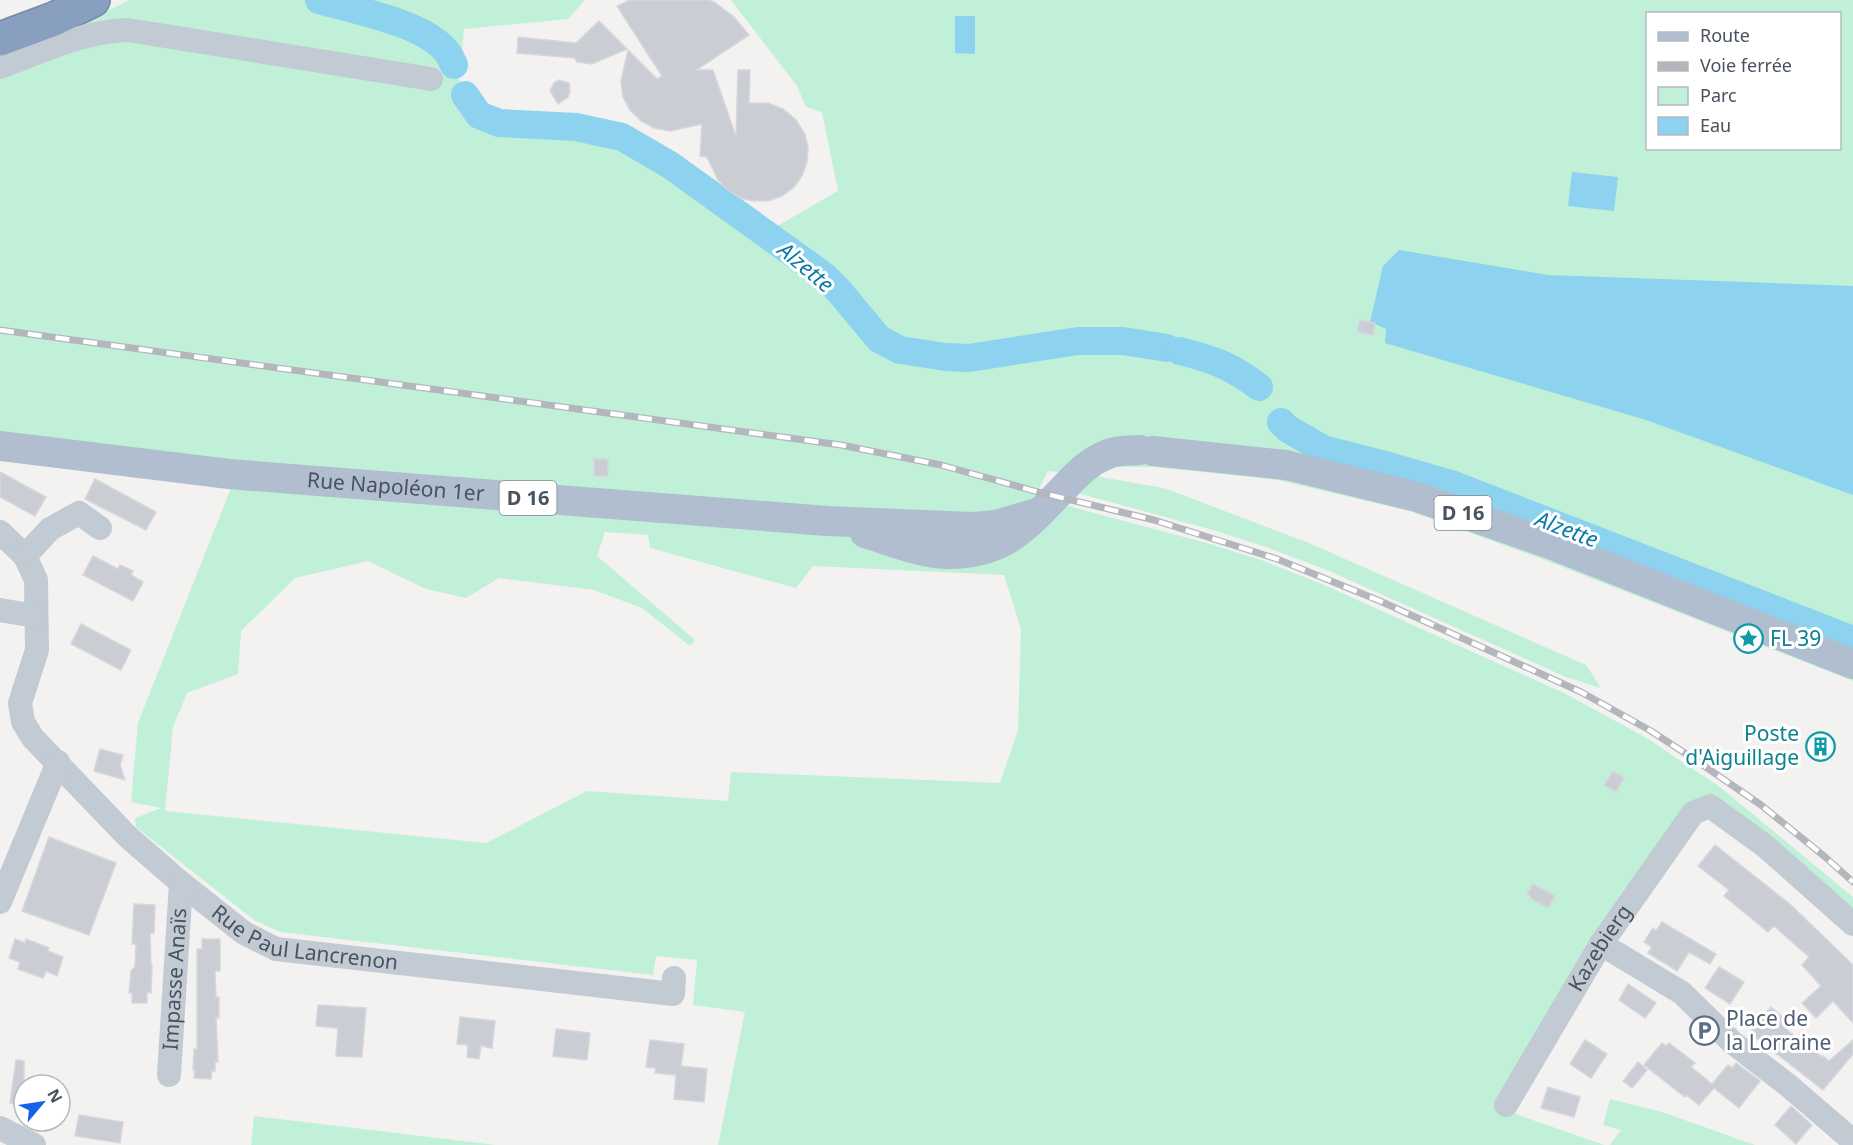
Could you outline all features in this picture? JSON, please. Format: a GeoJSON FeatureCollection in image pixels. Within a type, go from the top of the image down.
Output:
{"type":"FeatureCollection","features":[{"type":"Feature","properties":{"kind":"highway"},"geometry":{"type":"LineString","coordinates":[[0,16],[46,0]]}},
{"type":"Feature","properties":{"kind":"highway"},"geometry":{"type":"LineString","coordinates":[[0,39],[54,19],[93,0]]}},
{"type":"Feature","properties":{"kind":"main road","name":"Rue Napoléon 1er"},"geometry":{"type":"LineString","coordinates":[[0,446],[221,473],[827,521],[908,547],[948,554],[972,552],[1002,544],[1022,531],[1085,466],[1110,453],[1146,450],[1286,465],[1417,497],[1550,544],[1853,664]]}},
{"type":"Feature","properties":{"kind":"street"},"geometry":{"type":"LineString","coordinates":[[0,67],[92,34],[110,30],[128,30],[431,79]]}},
{"type":"Feature","properties":{"kind":"street"},"geometry":{"type":"LineString","coordinates":[[25,556],[50,529],[80,513],[100,528]]}},
{"type":"Feature","properties":{"kind":"street"},"geometry":{"type":"LineString","coordinates":[[0,532],[25,556],[36,580],[37,650],[20,703],[11,721]]}},
{"type":"Feature","properties":{"kind":"street"},"geometry":{"type":"LineString","coordinates":[[0,610],[36,615]]}},
{"type":"Feature","properties":{"kind":"street","name":"Rue Paul Lancrenon"},"geometry":{"type":"LineString","coordinates":[[11,721],[58,762],[127,836],[181,883],[244,933],[276,949],[673,994],[674,978]]}},
{"type":"Feature","properties":{"kind":"street"},"geometry":{"type":"LineString","coordinates":[[0,902],[58,762]]}},
{"type":"Feature","properties":{"kind":"street","name":"Kazebierg"},"geometry":{"type":"LineString","coordinates":[[1506,1105],[1601,944],[1693,813],[1710,806],[1765,846],[1853,924]]}},
{"type":"Feature","properties":{"kind":"street","name":"Impasse Anaïs"},"geometry":{"type":"LineString","coordinates":[[169,1075],[181,883]]}},
{"type":"Feature","properties":{"kind":"street"},"geometry":{"type":"LineString","coordinates":[[1601,944],[1682,993],[1732,1042],[1789,1086],[1853,1141]]}},
{"type":"Feature","properties":{"kind":"street"},"geometry":{"type":"LineString","coordinates":[[0,1128],[34,1145]]}},
{"type":"Feature","properties":{"kind":"green space"},"geometry":{"type":"Polygon","coordinates":[[[129,0],[585,0],[568,19],[464,29],[461,63],[454,65],[465,95],[479,115],[499,123],[576,127],[622,137],[670,165],[765,233],[838,191],[822,112],[806,107],[797,86],[731,0],[1853,0],[1853,681],[1542,559],[1413,512],[1278,480],[1154,467],[1117,467],[1095,476],[1164,488],[1309,543],[1586,665],[1601,688],[1566,677],[1329,571],[1266,547],[1077,493],[1093,476],[1048,471],[1035,497],[1210,544],[1264,561],[1322,584],[1564,693],[1645,737],[1720,787],[1853,897],[1853,924],[1710,806],[1687,803],[1593,941],[1504,1110],[1604,1145],[718,1145],[745,1012],[693,1005],[697,960],[656,956],[653,975],[280,932],[254,920],[136,827],[135,818],[161,808],[131,802],[138,723],[240,465],[0,435],[0,55],[64,33],[129,0]],[[605,532],[597,556],[695,640],[690,646],[642,608],[594,590],[499,578],[466,598],[426,589],[368,561],[295,578],[241,631],[238,674],[187,693],[173,727],[165,811],[486,843],[587,791],[728,801],[731,772],[1000,783],[1018,730],[1021,629],[1004,575],[813,566],[796,588],[650,548],[648,535],[605,532]]]}},
{"type":"Feature","properties":{"kind":"green space"},"geometry":{"type":"Polygon","coordinates":[[[1610,1099],[1662,1112],[1755,1145],[1610,1145],[1621,1130],[1603,1125],[1610,1099]]]}},
{"type":"Feature","properties":{"kind":"green space"},"geometry":{"type":"Polygon","coordinates":[[[254,1116],[496,1145],[251,1145],[254,1116]]]}},
{"type":"Feature","properties":{"kind":"water"},"geometry":{"type":"Polygon","coordinates":[[[955,16],[975,16],[975,54],[955,53],[955,16]]]}},
{"type":"Feature","properties":{"kind":"water"},"geometry":{"type":"Polygon","coordinates":[[[1572,172],[1618,177],[1614,211],[1568,206],[1572,172]]]}},
{"type":"Feature","properties":{"kind":"water"},"geometry":{"type":"Polygon","coordinates":[[[1399,250],[1548,275],[1853,286],[1853,495],[1646,420],[1385,343],[1386,329],[1370,322],[1383,266],[1399,250]]]}},
{"type":"Feature","properties":{"kind":"building"},"geometry":{"type":"Polygon","coordinates":[[[630,0],[708,0],[734,17],[749,35],[696,70],[713,70],[736,137],[738,70],[750,70],[749,103],[768,103],[783,109],[796,120],[805,134],[808,148],[807,162],[802,176],[794,187],[782,196],[768,201],[740,198],[718,180],[707,157],[700,156],[702,124],[670,131],[654,128],[641,121],[630,110],[623,97],[621,81],[628,50],[657,79],[662,76],[617,6],[630,0]]]}},
{"type":"Feature","properties":{"kind":"building"},"geometry":{"type":"Polygon","coordinates":[[[599,21],[627,49],[592,64],[577,62],[575,58],[517,53],[518,37],[576,43],[599,21]]]}},
{"type":"Feature","properties":{"kind":"building"},"geometry":{"type":"Polygon","coordinates":[[[559,80],[569,83],[570,91],[568,97],[558,104],[550,91],[554,83],[559,80]]]}},
{"type":"Feature","properties":{"kind":"building"},"geometry":{"type":"Polygon","coordinates":[[[1360,320],[1375,323],[1373,335],[1357,332],[1360,320]]]}},
{"type":"Feature","properties":{"kind":"building"},"geometry":{"type":"Polygon","coordinates":[[[594,459],[608,459],[608,476],[594,476],[594,459]]]}},
{"type":"Feature","properties":{"kind":"building"},"geometry":{"type":"Polygon","coordinates":[[[0,472],[46,497],[35,516],[0,497],[0,472]]]}},
{"type":"Feature","properties":{"kind":"building"},"geometry":{"type":"Polygon","coordinates":[[[95,479],[156,512],[146,530],[85,499],[95,479]]]}},
{"type":"Feature","properties":{"kind":"building"},"geometry":{"type":"Polygon","coordinates":[[[93,556],[118,569],[120,565],[133,571],[131,575],[143,582],[133,601],[83,575],[93,556]]]}},
{"type":"Feature","properties":{"kind":"building"},"geometry":{"type":"Polygon","coordinates":[[[81,624],[131,650],[121,670],[71,644],[81,624]]]}},
{"type":"Feature","properties":{"kind":"building","name":"Poste d'Aiguillage"},"geometry":{"type":"Polygon","coordinates":[[[1818,734],[1832,749],[1827,758],[1818,757],[1809,748],[1808,739],[1818,734]]]}},
{"type":"Feature","properties":{"kind":"building"},"geometry":{"type":"Polygon","coordinates":[[[100,749],[123,755],[120,765],[125,780],[94,771],[100,749]]]}},
{"type":"Feature","properties":{"kind":"building"},"geometry":{"type":"Polygon","coordinates":[[[1613,771],[1624,778],[1616,792],[1604,785],[1613,771]]]}},
{"type":"Feature","properties":{"kind":"building"},"geometry":{"type":"Polygon","coordinates":[[[49,837],[116,863],[89,935],[22,911],[49,837]]]}},
{"type":"Feature","properties":{"kind":"building"},"geometry":{"type":"Polygon","coordinates":[[[1715,845],[1791,905],[1853,965],[1853,1023],[1833,1001],[1816,1018],[1802,1003],[1821,986],[1802,965],[1809,957],[1774,926],[1768,932],[1724,896],[1729,890],[1698,866],[1715,845]]]}},
{"type":"Feature","properties":{"kind":"building"},"geometry":{"type":"Polygon","coordinates":[[[1533,884],[1555,896],[1548,908],[1527,894],[1533,884]]]}},
{"type":"Feature","properties":{"kind":"building"},"geometry":{"type":"Polygon","coordinates":[[[134,904],[155,905],[154,933],[150,933],[151,993],[147,992],[147,1003],[132,1003],[132,993],[129,993],[131,971],[135,967],[136,944],[132,944],[134,904]]]}},
{"type":"Feature","properties":{"kind":"building"},"geometry":{"type":"Polygon","coordinates":[[[1662,922],[1716,954],[1710,964],[1689,952],[1677,971],[1648,953],[1652,947],[1644,942],[1653,928],[1656,931],[1662,922]]]}},
{"type":"Feature","properties":{"kind":"building"},"geometry":{"type":"Polygon","coordinates":[[[15,939],[25,943],[26,939],[49,948],[48,951],[63,957],[57,976],[46,971],[43,978],[18,969],[20,962],[9,958],[15,939]]]}},
{"type":"Feature","properties":{"kind":"building"},"geometry":{"type":"Polygon","coordinates":[[[202,939],[220,939],[220,971],[215,971],[216,997],[219,997],[219,1018],[216,1018],[218,1062],[215,1062],[215,1071],[212,1071],[211,1079],[194,1078],[195,1069],[193,1070],[194,1049],[197,1049],[197,949],[202,949],[202,939]]]}},
{"type":"Feature","properties":{"kind":"building"},"geometry":{"type":"Polygon","coordinates":[[[1719,967],[1744,982],[1730,1004],[1705,988],[1719,967]]]}},
{"type":"Feature","properties":{"kind":"building"},"geometry":{"type":"Polygon","coordinates":[[[1628,984],[1656,1003],[1645,1018],[1619,1000],[1628,984]]]}},
{"type":"Feature","properties":{"kind":"building"},"geometry":{"type":"Polygon","coordinates":[[[318,1005],[366,1008],[362,1057],[336,1056],[338,1028],[316,1026],[318,1005]]]}},
{"type":"Feature","properties":{"kind":"building"},"geometry":{"type":"Polygon","coordinates":[[[1771,1007],[1792,1025],[1787,1030],[1829,1061],[1853,1040],[1853,1054],[1823,1090],[1750,1033],[1771,1007]]]}},
{"type":"Feature","properties":{"kind":"building"},"geometry":{"type":"Polygon","coordinates":[[[460,1017],[495,1021],[492,1048],[481,1046],[479,1059],[467,1057],[468,1045],[457,1044],[460,1017]]]}},
{"type":"Feature","properties":{"kind":"building"},"geometry":{"type":"Polygon","coordinates":[[[556,1029],[590,1033],[587,1060],[553,1056],[556,1029]]]}},
{"type":"Feature","properties":{"kind":"building"},"geometry":{"type":"Polygon","coordinates":[[[650,1040],[684,1044],[681,1066],[707,1069],[704,1102],[674,1099],[676,1075],[655,1073],[656,1068],[646,1067],[650,1040]]]}},
{"type":"Feature","properties":{"kind":"building"},"geometry":{"type":"Polygon","coordinates":[[[1585,1040],[1607,1054],[1591,1078],[1570,1064],[1585,1040]]]}},
{"type":"Feature","properties":{"kind":"building"},"geometry":{"type":"Polygon","coordinates":[[[1662,1043],[1666,1046],[1669,1043],[1695,1063],[1691,1067],[1712,1084],[1728,1065],[1732,1068],[1736,1063],[1760,1081],[1739,1108],[1714,1088],[1699,1105],[1644,1065],[1662,1043]]]}},
{"type":"Feature","properties":{"kind":"building"},"geometry":{"type":"Polygon","coordinates":[[[16,1060],[24,1061],[24,1073],[14,1073],[16,1060]]]}},
{"type":"Feature","properties":{"kind":"building"},"geometry":{"type":"Polygon","coordinates":[[[1638,1062],[1647,1070],[1632,1088],[1623,1081],[1638,1062]]]}},
{"type":"Feature","properties":{"kind":"building"},"geometry":{"type":"Polygon","coordinates":[[[1548,1087],[1580,1097],[1574,1117],[1541,1108],[1548,1087]]]}},
{"type":"Feature","properties":{"kind":"building"},"geometry":{"type":"Polygon","coordinates":[[[1791,1106],[1812,1125],[1796,1144],[1775,1125],[1791,1106]]]}},
{"type":"Feature","properties":{"kind":"building"},"geometry":{"type":"Polygon","coordinates":[[[79,1115],[123,1122],[120,1143],[75,1136],[79,1115]]]}},
{"type":"Feature","properties":{"kind":"waterway","name":"Alzette"},"geometry":{"type":"LineString","coordinates":[[319,0],[406,25],[436,42],[447,52],[454,65]]}},
{"type":"Feature","properties":{"kind":"waterway","name":"Alzette"},"geometry":{"type":"LineString","coordinates":[[465,95],[479,115],[499,123],[576,127],[622,137],[670,165],[823,275],[879,339],[900,350],[969,358],[1078,341],[1123,341],[1167,348]]}},
{"type":"Feature","properties":{"kind":"waterway","name":"Alzette"},"geometry":{"type":"LineString","coordinates":[[1180,351],[1221,364],[1259,387]]}},
{"type":"Feature","properties":{"kind":"waterway","name":"Alzette"},"geometry":{"type":"LineString","coordinates":[[1281,422],[1288,429],[1323,449],[1454,485],[1853,640]]}},
{"type":"Feature","properties":{"kind":"railway"},"geometry":{"type":"LineString","coordinates":[[0,330],[841,445],[941,465],[1038,492],[1154,520],[1277,559],[1380,601],[1581,692],[1651,731],[1761,805],[1853,882]]}},
{"type":"Feature","properties":{"kind":"place","name":"FL 39"},"geometry":{"type":"Point","coordinates":[1749,639]}},
{"type":"Feature","properties":{"kind":"place","name":"Poste d'Aiguillage"},"geometry":{"type":"Point","coordinates":[1820,746]}},
{"type":"Feature","properties":{"kind":"place","name":"Place de la Lorraine"},"geometry":{"type":"Point","coordinates":[1705,1031]}}]}
